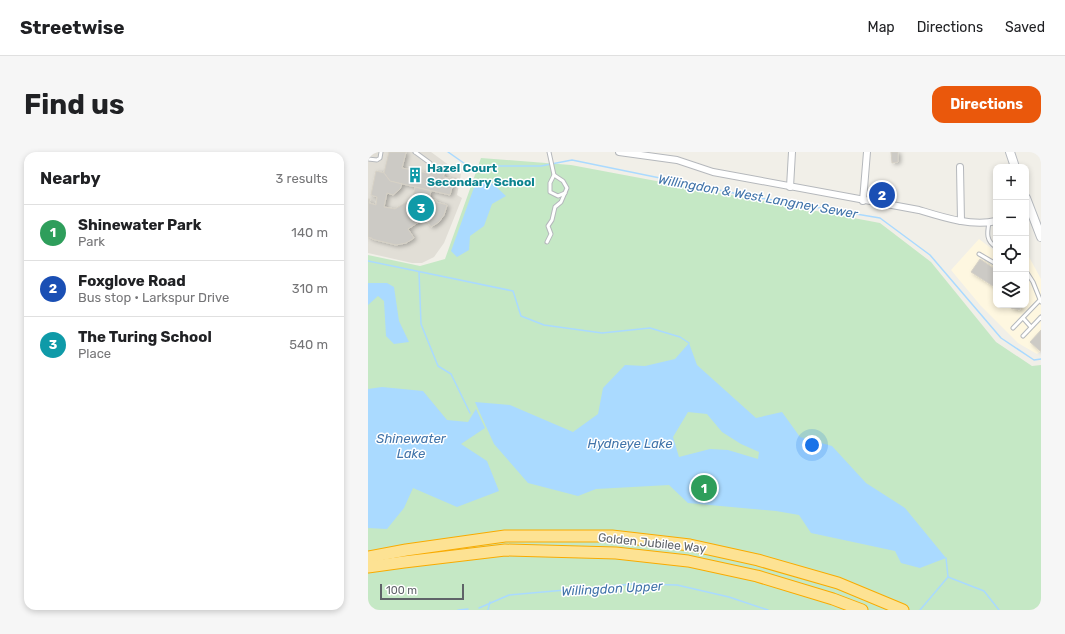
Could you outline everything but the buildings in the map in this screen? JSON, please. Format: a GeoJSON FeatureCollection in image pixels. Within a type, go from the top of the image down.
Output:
{"type":"FeatureCollection","features":[{"type":"Feature","properties":{"kind":"highway","name":"Golden Jubilee Way"},"geometry":{"type":"LineString","coordinates":[[368,557],[505,536],[612,536],[690,545],[758,560],[838,583],[903,610]]}},
{"type":"Feature","properties":{"kind":"highway","name":"Golden Jubilee Way"},"geometry":{"type":"LineString","coordinates":[[368,567],[505,550],[616,553],[688,560],[758,576],[833,599],[862,610]]}},
{"type":"Feature","properties":{"kind":"main road"},"geometry":{"type":"LineString","coordinates":[[1010,152],[1014,164]]}},
{"type":"Feature","properties":{"kind":"main road"},"geometry":{"type":"LineString","coordinates":[[1029,214],[1041,237]]}},
{"type":"Feature","properties":{"kind":"street"},"geometry":{"type":"LineString","coordinates":[[619,152],[653,154],[713,172],[863,201],[919,210],[961,221],[989,223],[993,222]]}},
{"type":"Feature","properties":{"kind":"street"},"geometry":{"type":"LineString","coordinates":[[790,187],[792,152]]}},
{"type":"Feature","properties":{"kind":"street"},"geometry":{"type":"LineString","coordinates":[[863,201],[867,152]]}},
{"type":"Feature","properties":{"kind":"street"},"geometry":{"type":"LineString","coordinates":[[960,167],[961,221]]}},
{"type":"Feature","properties":{"kind":"lane"},"geometry":{"type":"LineString","coordinates":[[368,159],[377,160],[380,158],[381,152]]}},
{"type":"Feature","properties":{"kind":"lane"},"geometry":{"type":"LineString","coordinates":[[415,152],[430,163]]}},
{"type":"Feature","properties":{"kind":"lane"},"geometry":{"type":"LineString","coordinates":[[547,242],[551,234],[548,226],[552,220],[555,207],[561,202],[567,188],[563,181],[554,175],[549,152]]}},
{"type":"Feature","properties":{"kind":"lane"},"geometry":{"type":"LineString","coordinates":[[554,175],[550,183],[550,192],[558,196],[565,193]]}},
{"type":"Feature","properties":{"kind":"lane"},"geometry":{"type":"LineString","coordinates":[[989,223],[987,234],[989,240],[993,244]]}},
{"type":"Feature","properties":{"kind":"lane"},"geometry":{"type":"LineString","coordinates":[[979,254],[993,262]]}},
{"type":"Feature","properties":{"kind":"lane"},"geometry":{"type":"LineString","coordinates":[[1013,328],[1040,301],[1033,282],[1027,272]]}},
{"type":"Feature","properties":{"kind":"lane"},"geometry":{"type":"LineString","coordinates":[[1023,336],[1041,317]]}},
{"type":"Feature","properties":{"kind":"lane"},"geometry":{"type":"LineString","coordinates":[[1023,318],[1032,327]]}},
{"type":"Feature","properties":{"kind":"shaded area"},"geometry":{"type":"Polygon","coordinates":[[[368,152],[431,152],[461,174],[457,195],[462,198],[444,243],[434,257],[422,263],[412,263],[368,253],[368,152]]]}},
{"type":"Feature","properties":{"kind":"shaded area"},"geometry":{"type":"Polygon","coordinates":[[[979,239],[993,250],[993,308],[1029,308],[1029,257],[1041,279],[1041,351],[1037,354],[1018,343],[981,306],[951,270],[979,239]]]}},
{"type":"Feature","properties":{"kind":"green space"},"geometry":{"type":"Polygon","coordinates":[[[481,158],[571,165],[880,223],[931,262],[996,342],[1032,366],[1041,365],[1041,610],[368,610],[368,255],[420,266],[445,259],[481,158]]]}},
{"type":"Feature","properties":{"kind":"water"},"geometry":{"type":"Polygon","coordinates":[[[490,181],[506,196],[492,204],[484,226],[470,236],[469,250],[457,257],[451,251],[476,182],[490,181]]]}},
{"type":"Feature","properties":{"kind":"water"},"geometry":{"type":"Polygon","coordinates":[[[368,283],[387,283],[394,287],[399,321],[409,342],[394,344],[386,336],[384,301],[378,296],[368,305],[368,283]]]}},
{"type":"Feature","properties":{"kind":"water","name":"Hydneye Lake"},"geometry":{"type":"Polygon","coordinates":[[[689,343],[697,365],[756,418],[782,412],[800,437],[832,446],[866,483],[905,508],[946,558],[920,568],[901,563],[895,551],[811,533],[799,515],[776,511],[688,503],[669,485],[596,489],[578,496],[528,483],[494,444],[475,402],[510,405],[573,432],[598,414],[603,388],[625,365],[645,366],[675,359],[689,343]],[[688,412],[673,437],[679,457],[710,449],[728,450],[758,459],[759,452],[741,444],[722,432],[707,414],[688,412]]]}},
{"type":"Feature","properties":{"kind":"water","name":"Shinewater Lake"},"geometry":{"type":"Polygon","coordinates":[[[382,387],[423,391],[447,420],[468,422],[476,409],[485,428],[461,444],[487,461],[499,491],[457,507],[413,488],[404,508],[387,529],[368,528],[368,389],[382,387]]]}},
{"type":"Feature","properties":{"kind":"waterway","name":"Willingdon & West Langney Sewer"},"geometry":{"type":"LineString","coordinates":[[448,152],[468,166],[541,166],[572,160],[748,196],[880,218],[930,255],[1001,338],[1034,360],[1041,359]]}},
{"type":"Feature","properties":{"kind":"waterway"},"geometry":{"type":"LineString","coordinates":[[368,261],[513,291],[521,316],[544,325],[602,333],[650,328],[680,337],[689,343]]}},
{"type":"Feature","properties":{"kind":"waterway"},"geometry":{"type":"LineString","coordinates":[[419,272],[421,324],[438,366],[451,374],[470,413]]}},
{"type":"Feature","properties":{"kind":"waterway"},"geometry":{"type":"LineString","coordinates":[[946,558],[948,577]]}},
{"type":"Feature","properties":{"kind":"waterway"},"geometry":{"type":"LineString","coordinates":[[948,577],[984,591],[999,610]]}},
{"type":"Feature","properties":{"kind":"waterway","name":"Willingdon Upper"},"geometry":{"type":"LineString","coordinates":[[920,610],[948,577]]}},
{"type":"Feature","properties":{"kind":"waterway","name":"Willingdon Upper"},"geometry":{"type":"LineString","coordinates":[[479,608],[509,595],[633,584],[677,585],[729,597],[768,610]]}},
{"type":"Feature","properties":{"kind":"waterway","name":"Willingdon Upper"},"geometry":{"type":"LineString","coordinates":[[488,610],[490,602]]}},
{"type":"Feature","properties":{"kind":"waterway","name":"Willingdon Upper"},"geometry":{"type":"LineString","coordinates":[[458,610],[468,609]]}},
{"type":"Feature","properties":{"kind":"place","name":"Hazel Court Secondary School"},"geometry":{"type":"Point","coordinates":[415,175]}},
{"type":"Feature","properties":{"kind":"place","name":"Foxglove Road"},"geometry":{"type":"Point","coordinates":[882,195]}},
{"type":"Feature","properties":{"kind":"place","name":"The Turing School"},"geometry":{"type":"Point","coordinates":[421,208]}},
{"type":"Feature","properties":{"kind":"place","name":"Shinewater Park"},"geometry":{"type":"Point","coordinates":[704,488]}}]}
